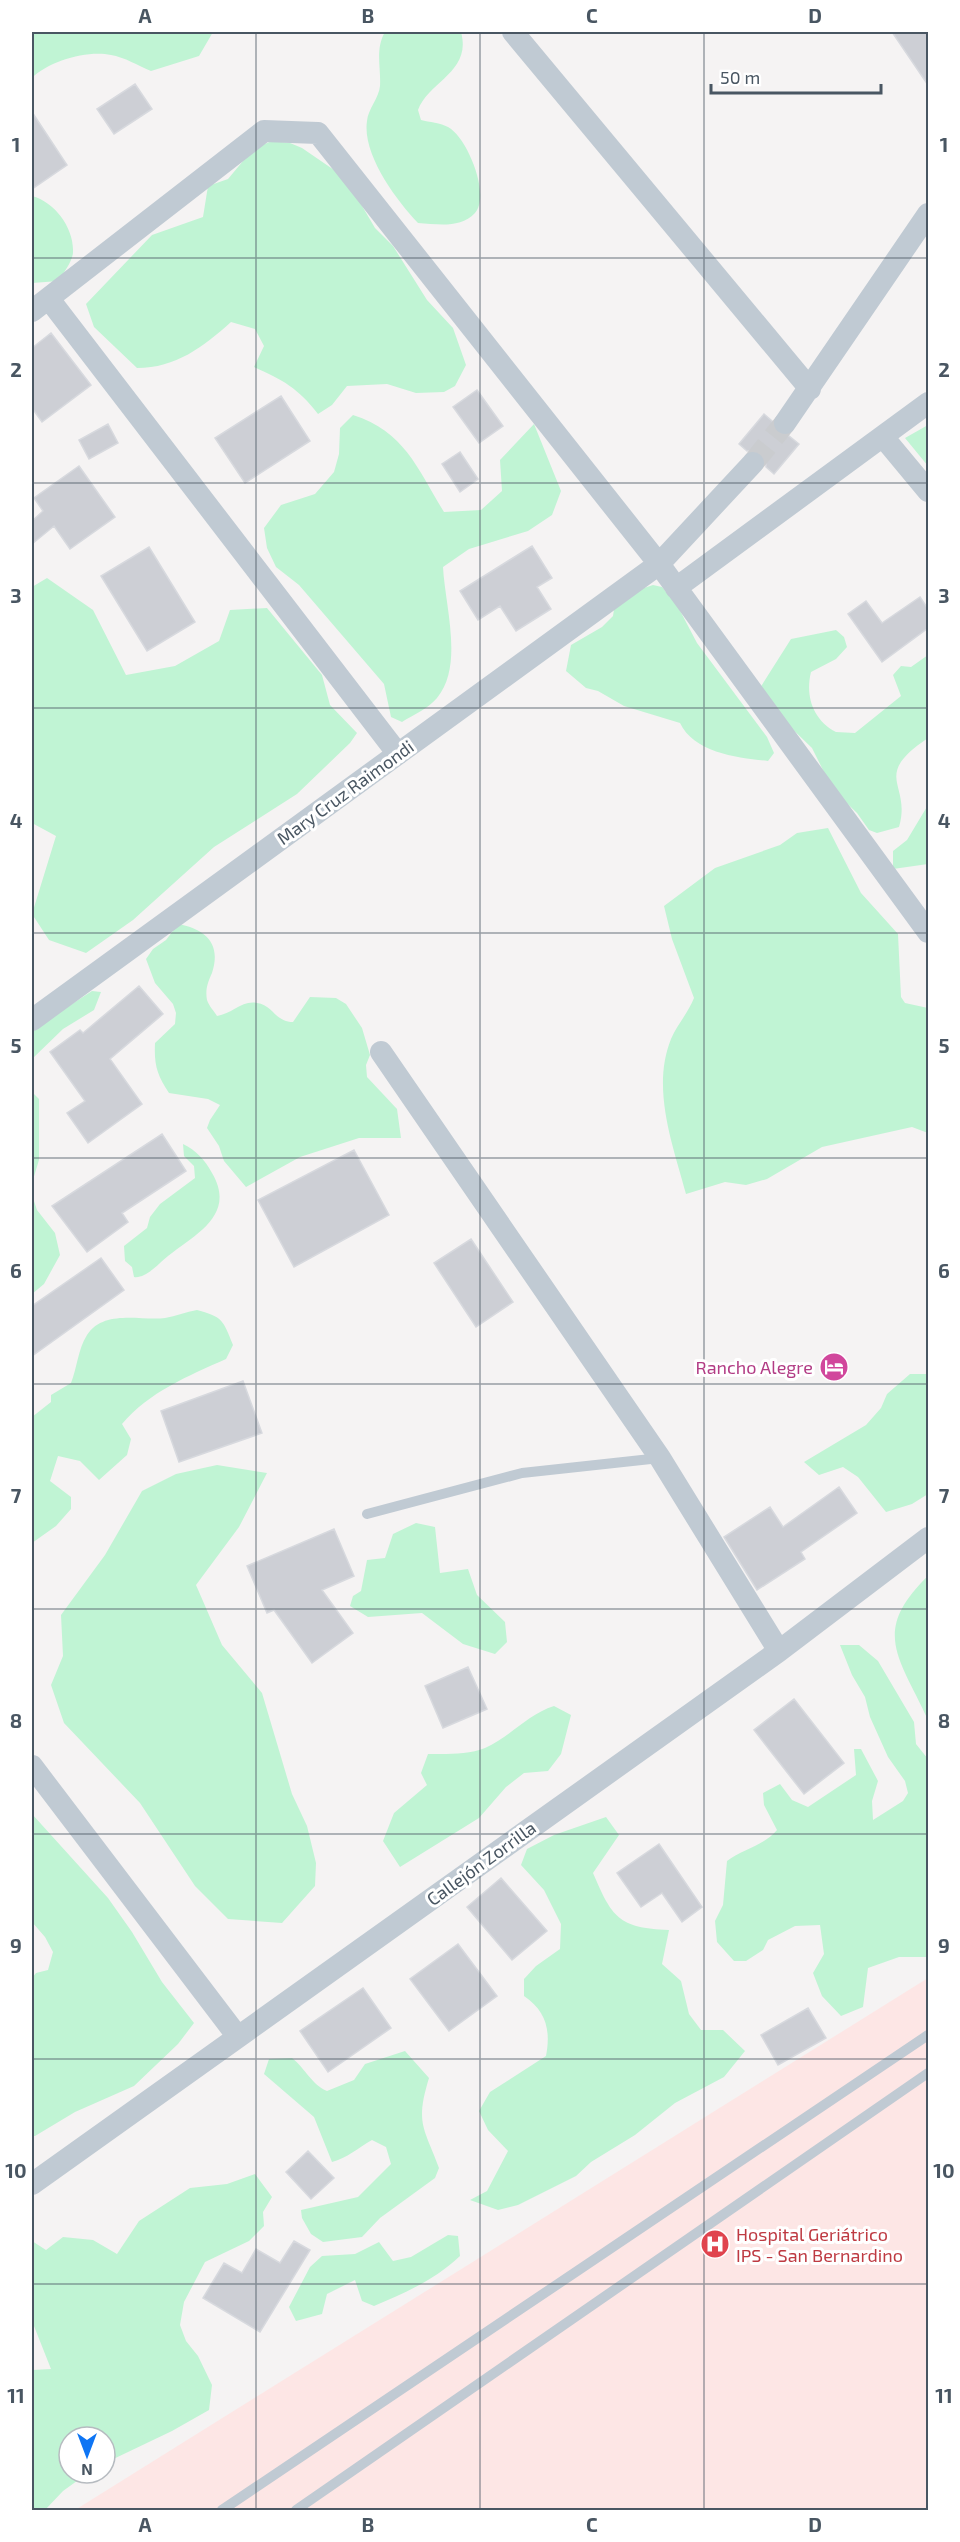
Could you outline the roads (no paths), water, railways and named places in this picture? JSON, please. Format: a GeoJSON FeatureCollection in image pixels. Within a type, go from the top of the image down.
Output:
{"type":"FeatureCollection","features":[{"type":"Feature","properties":{"kind":"street"},"geometry":{"type":"LineString","coordinates":[[513,32],[810,389]]}},
{"type":"Feature","properties":{"kind":"street"},"geometry":{"type":"LineString","coordinates":[[398,754],[40,305],[264,131],[318,133],[658,564],[927,927]]}},
{"type":"Feature","properties":{"kind":"street"},"geometry":{"type":"LineString","coordinates":[[785,423],[928,214]]}},
{"type":"Feature","properties":{"kind":"street"},"geometry":{"type":"LineString","coordinates":[[676,588],[884,438],[928,403]]}},
{"type":"Feature","properties":{"kind":"street"},"geometry":{"type":"LineString","coordinates":[[884,438],[928,491]]}},
{"type":"Feature","properties":{"kind":"street","name":"Mary Cruz Raimondi"},"geometry":{"type":"LineString","coordinates":[[34,1012],[398,754],[658,564],[753,463]]}},
{"type":"Feature","properties":{"kind":"street"},"geometry":{"type":"LineString","coordinates":[[381,1052],[660,1458],[779,1651]]}},
{"type":"Feature","properties":{"kind":"street","name":"Callejón Zorrilla"},"geometry":{"type":"LineString","coordinates":[[32,2184],[779,1651],[928,1538]]}},
{"type":"Feature","properties":{"kind":"street"},"geometry":{"type":"LineString","coordinates":[[32,1766],[238,2037]]}},
{"type":"Feature","properties":{"kind":"lane"},"geometry":{"type":"LineString","coordinates":[[368,1514],[522,1473],[660,1458]]}},
{"type":"Feature","properties":{"kind":"lane"},"geometry":{"type":"LineString","coordinates":[[222,2511],[928,2036]]}},
{"type":"Feature","properties":{"kind":"lane"},"geometry":{"type":"LineString","coordinates":[[296,2511],[928,2073]]}},
{"type":"Feature","properties":{"kind":"tunnel"},"geometry":{"type":"LineString","coordinates":[[753,463],[785,423]]}},
{"type":"Feature","properties":{"kind":"place","name":"Rancho Alegre"},"geometry":{"type":"Point","coordinates":[834,1367]}},
{"type":"Feature","properties":{"kind":"place","name":"Hospital Geriátrico IPS - San Bernardino"},"geometry":{"type":"Point","coordinates":[715,2244]}}]}
